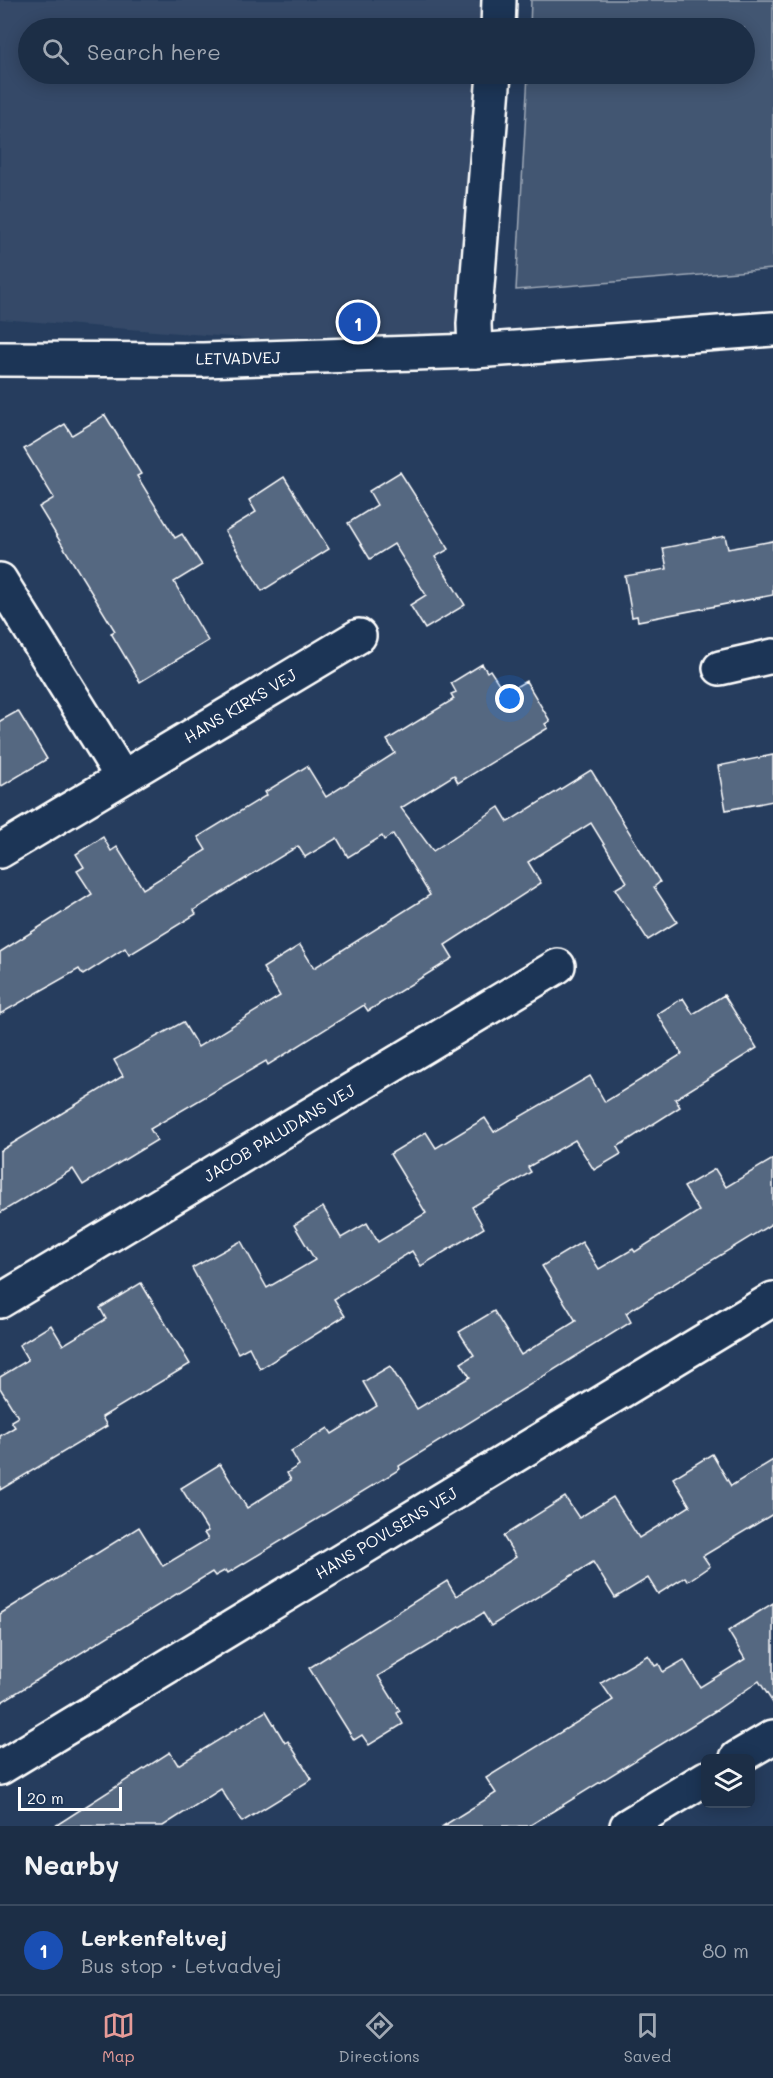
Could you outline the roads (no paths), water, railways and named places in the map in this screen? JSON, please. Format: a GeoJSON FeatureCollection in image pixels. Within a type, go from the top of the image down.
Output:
{"type":"FeatureCollection","features":[{"type":"Feature","properties":{"kind":"street"},"geometry":{"type":"LineString","coordinates":[[499,18],[500,0]]}},
{"type":"Feature","properties":{"kind":"street"},"geometry":{"type":"LineString","coordinates":[[476,351],[474,324],[493,84]]}},
{"type":"Feature","properties":{"kind":"street","name":"LETVADVEJ"},"geometry":{"type":"LineString","coordinates":[[0,359],[203,360],[476,351],[773,329]]}},
{"type":"Feature","properties":{"kind":"street"},"geometry":{"type":"LineString","coordinates":[[0,580],[122,777]]}},
{"type":"Feature","properties":{"kind":"street","name":"HANS KIRKS VEJ"},"geometry":{"type":"LineString","coordinates":[[0,851],[359,636]]}},
{"type":"Feature","properties":{"kind":"street"},"geometry":{"type":"LineString","coordinates":[[720,668],[773,656]]}},
{"type":"Feature","properties":{"kind":"street","name":"JACOB PALUDANS VEJ"},"geometry":{"type":"LineString","coordinates":[[0,1301],[558,966]]}},
{"type":"Feature","properties":{"kind":"street","name":"HANS POVLSENS VEJ"},"geometry":{"type":"LineString","coordinates":[[0,1767],[773,1299]]}},
{"type":"Feature","properties":{"kind":"street"},"geometry":{"type":"LineString","coordinates":[[744,1754],[773,1737]]}},
{"type":"Feature","properties":{"kind":"street"},"geometry":{"type":"LineString","coordinates":[[627,1826],[701,1780]]}},
{"type":"Feature","properties":{"kind":"place","name":"Lerkenfeltvej"},"geometry":{"type":"Point","coordinates":[358,322]}}]}
